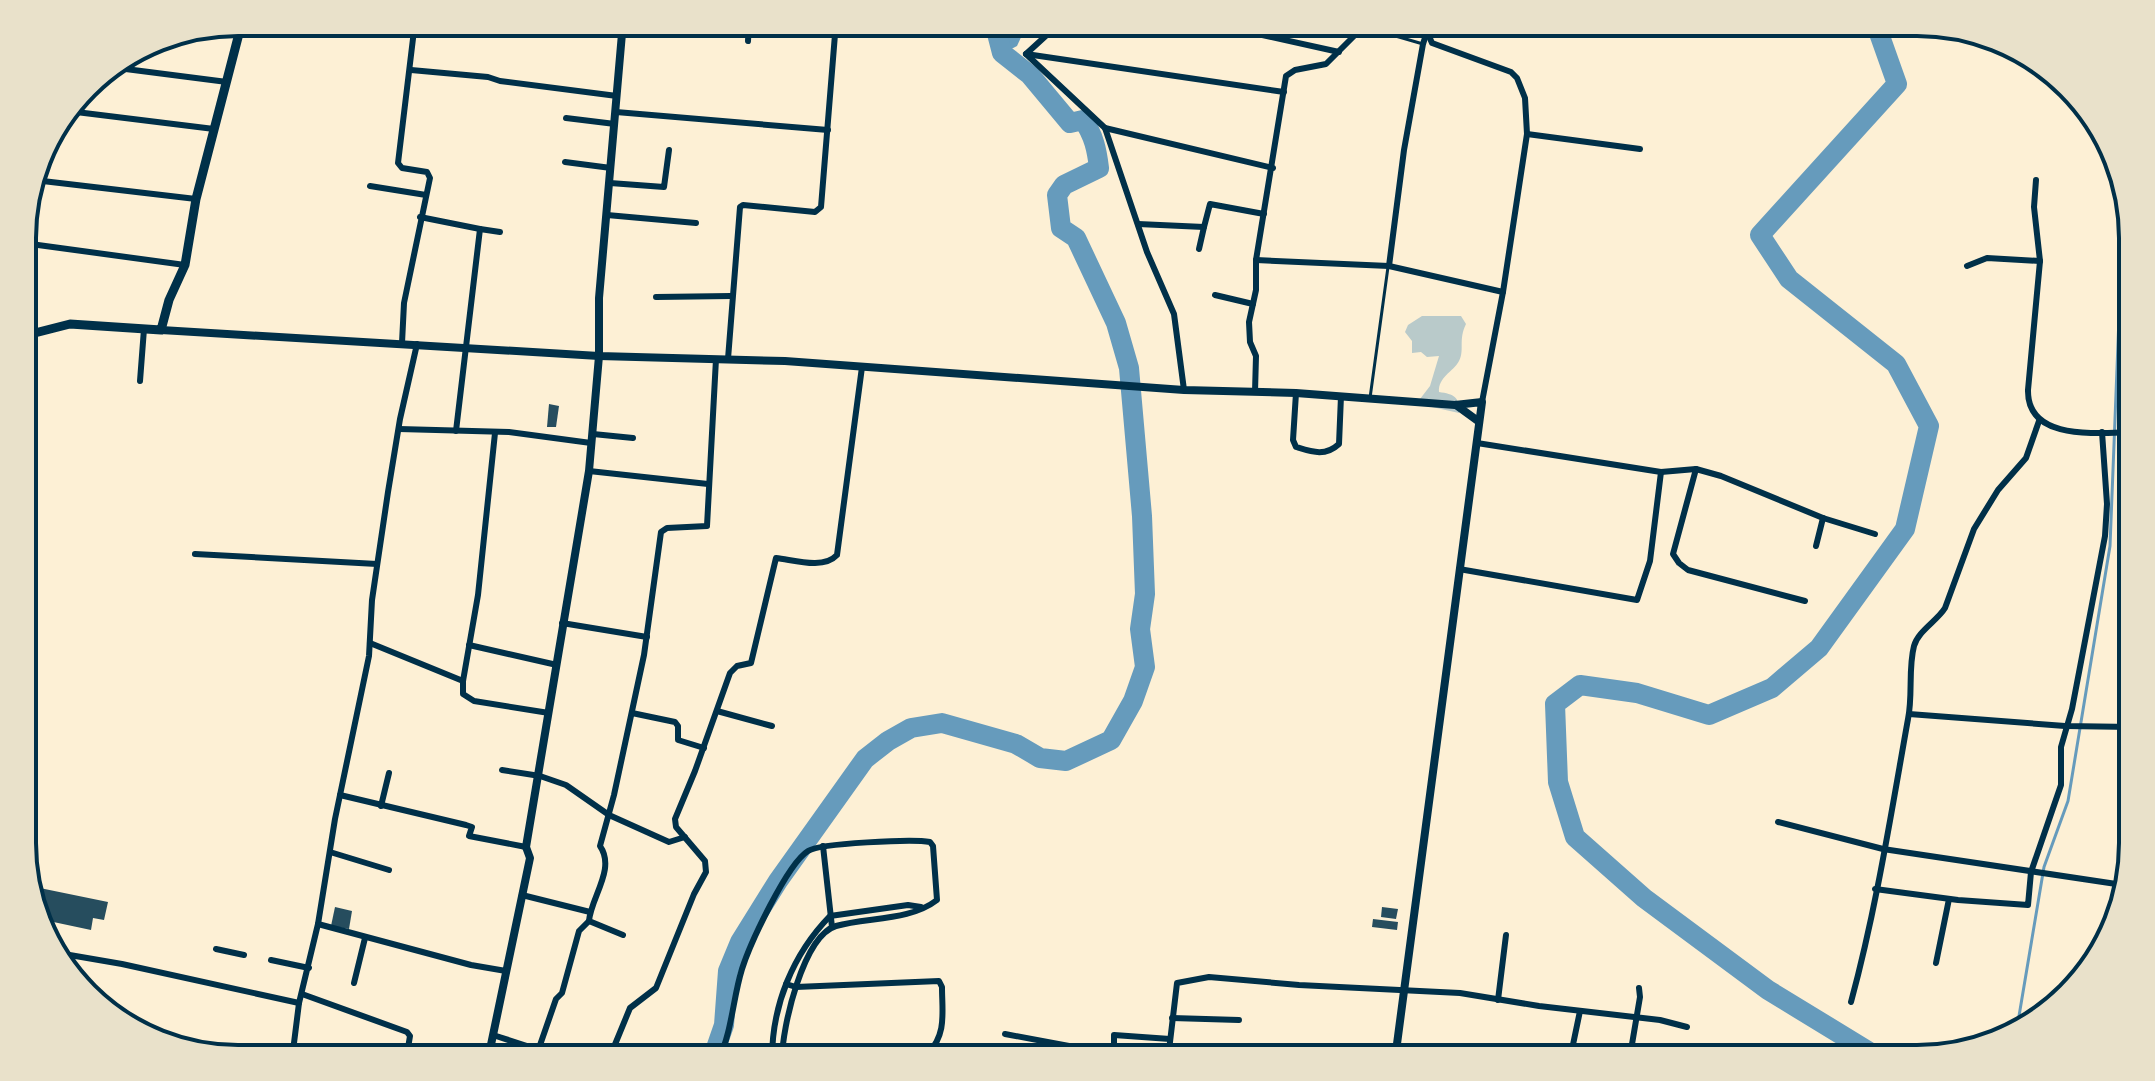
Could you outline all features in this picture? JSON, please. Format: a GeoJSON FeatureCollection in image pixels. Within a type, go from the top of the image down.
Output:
{"type":"FeatureCollection","features":[{"type":"Feature","properties":{"kind":"main road"},"geometry":{"type":"LineString","coordinates":[[36,333],[70,324],[161,330],[169,300],[185,265],[196,199],[238,36]]}},
{"type":"Feature","properties":{"kind":"street"},"geometry":{"type":"LineString","coordinates":[[402,343],[404,303],[430,178],[427,172],[402,168],[398,163],[414,36]]}},
{"type":"Feature","properties":{"kind":"street"},"geometry":{"type":"LineString","coordinates":[[491,1045],[530,858],[526,847],[589,471],[599,356],[599,298],[622,36]]}},
{"type":"Feature","properties":{"kind":"street"},"geometry":{"type":"LineString","coordinates":[[748,36],[748,41]]}},
{"type":"Feature","properties":{"kind":"street"},"geometry":{"type":"LineString","coordinates":[[728,359],[740,207],[820,210],[835,36]]}},
{"type":"Feature","properties":{"kind":"street"},"geometry":{"type":"LineString","coordinates":[[1026,54],[1046,36]]}},
{"type":"Feature","properties":{"kind":"street"},"geometry":{"type":"LineString","coordinates":[[1266,36],[1339,52]]}},
{"type":"Feature","properties":{"kind":"street"},"geometry":{"type":"LineString","coordinates":[[1255,392],[1256,356],[1250,342],[1249,322],[1256,260],[1289,72],[1326,64],[1354,36]]}},
{"type":"Feature","properties":{"kind":"street"},"geometry":{"type":"LineString","coordinates":[[1389,266],[1404,150],[1427,36]]}},
{"type":"Feature","properties":{"kind":"street"},"geometry":{"type":"LineString","coordinates":[[1397,1045],[1459,569],[1465,543],[1478,421],[1503,292],[1527,134],[1525,98],[1517,78],[1511,72],[1432,43],[1429,36]]}},
{"type":"Feature","properties":{"kind":"street"},"geometry":{"type":"LineString","coordinates":[[1026,54],[1284,92]]}},
{"type":"Feature","properties":{"kind":"street"},"geometry":{"type":"LineString","coordinates":[[1026,54],[1105,128],[1147,252],[1174,314],[1184,390]]}},
{"type":"Feature","properties":{"kind":"street"},"geometry":{"type":"LineString","coordinates":[[127,69],[227,82]]}},
{"type":"Feature","properties":{"kind":"street"},"geometry":{"type":"LineString","coordinates":[[411,70],[488,77],[617,96]]}},
{"type":"Feature","properties":{"kind":"street"},"geometry":{"type":"LineString","coordinates":[[80,112],[214,129]]}},
{"type":"Feature","properties":{"kind":"street"},"geometry":{"type":"LineString","coordinates":[[616,112],[828,130]]}},
{"type":"Feature","properties":{"kind":"street"},"geometry":{"type":"LineString","coordinates":[[566,118],[615,124]]}},
{"type":"Feature","properties":{"kind":"street"},"geometry":{"type":"LineString","coordinates":[[1105,128],[1273,168]]}},
{"type":"Feature","properties":{"kind":"street"},"geometry":{"type":"LineString","coordinates":[[1527,134],[1640,149]]}},
{"type":"Feature","properties":{"kind":"street"},"geometry":{"type":"LineString","coordinates":[[610,183],[664,187],[669,150]]}},
{"type":"Feature","properties":{"kind":"street"},"geometry":{"type":"LineString","coordinates":[[565,162],[611,168]]}},
{"type":"Feature","properties":{"kind":"street"},"geometry":{"type":"LineString","coordinates":[[2036,180],[2034,207],[2040,261],[2029,406],[2039,421],[2062,430],[2119,432]]}},
{"type":"Feature","properties":{"kind":"street"},"geometry":{"type":"LineString","coordinates":[[45,181],[196,199]]}},
{"type":"Feature","properties":{"kind":"street"},"geometry":{"type":"LineString","coordinates":[[370,186],[426,195]]}},
{"type":"Feature","properties":{"kind":"street"},"geometry":{"type":"LineString","coordinates":[[1199,249],[1210,204],[1264,214]]}},
{"type":"Feature","properties":{"kind":"street"},"geometry":{"type":"LineString","coordinates":[[607,215],[696,223]]}},
{"type":"Feature","properties":{"kind":"street"},"geometry":{"type":"LineString","coordinates":[[420,217],[500,232]]}},
{"type":"Feature","properties":{"kind":"street"},"geometry":{"type":"LineString","coordinates":[[1138,224],[1204,227]]}},
{"type":"Feature","properties":{"kind":"street"},"geometry":{"type":"LineString","coordinates":[[456,431],[480,229]]}},
{"type":"Feature","properties":{"kind":"street"},"geometry":{"type":"LineString","coordinates":[[38,245],[185,265]]}},
{"type":"Feature","properties":{"kind":"street"},"geometry":{"type":"LineString","coordinates":[[1967,266],[1987,258],[2040,261]]}},
{"type":"Feature","properties":{"kind":"street"},"geometry":{"type":"LineString","coordinates":[[1256,260],[1389,266],[1503,292]]}},
{"type":"Feature","properties":{"kind":"street"},"geometry":{"type":"LineString","coordinates":[[1215,295],[1253,304]]}},
{"type":"Feature","properties":{"kind":"street"},"geometry":{"type":"LineString","coordinates":[[656,297],[731,296]]}},
{"type":"Feature","properties":{"kind":"street"},"geometry":{"type":"LineString","coordinates":[[140,381],[144,329]]}},
{"type":"Feature","properties":{"kind":"street"},"geometry":{"type":"LineString","coordinates":[[161,330],[599,356],[728,359],[1455,405],[1482,402]]}},
{"type":"Feature","properties":{"kind":"street"},"geometry":{"type":"LineString","coordinates":[[294,1045],[299,1003],[318,924],[370,643],[377,564],[399,429],[417,344]]}},
{"type":"Feature","properties":{"kind":"street"},"geometry":{"type":"LineString","coordinates":[[540,1045],[555,1000],[562,993],[580,929],[589,921],[605,868],[605,853],[600,846],[647,637],[661,532],[667,528],[707,526],[716,359]]}},
{"type":"Feature","properties":{"kind":"street"},"geometry":{"type":"LineString","coordinates":[[615,1045],[630,1008],[656,988],[706,872],[705,861],[676,827],[675,819],[731,671],[737,666],[751,663],[776,558],[819,563],[828,562],[837,555],[862,367]]}},
{"type":"Feature","properties":{"kind":"street"},"geometry":{"type":"LineString","coordinates":[[1296,393],[1293,440],[1296,447],[1316,453],[1329,451],[1339,444],[1341,396]]}},
{"type":"Feature","properties":{"kind":"street"},"geometry":{"type":"LineString","coordinates":[[1455,405],[1478,421]]}},
{"type":"Feature","properties":{"kind":"street"},"geometry":{"type":"LineString","coordinates":[[1851,1002],[1867,940],[1909,714],[1916,641],[1945,608],[1974,529],[1998,490],[2026,458],[2039,421]]}},
{"type":"Feature","properties":{"kind":"street"},"geometry":{"type":"LineString","coordinates":[[399,429],[633,438]]}},
{"type":"Feature","properties":{"kind":"street"},"geometry":{"type":"LineString","coordinates":[[1875,889],[2028,905],[2031,872],[2061,785],[2061,747],[2071,726],[2105,536],[2104,432]]}},
{"type":"Feature","properties":{"kind":"street"},"geometry":{"type":"LineString","coordinates":[[495,433],[478,595],[463,694],[474,701],[549,713]]}},
{"type":"Feature","properties":{"kind":"street"},"geometry":{"type":"LineString","coordinates":[[1477,443],[1661,472],[1696,469],[1721,476],[1823,518],[1875,534]]}},
{"type":"Feature","properties":{"kind":"street"},"geometry":{"type":"LineString","coordinates":[[1696,469],[1673,554],[1679,563],[1688,570],[1805,601]]}},
{"type":"Feature","properties":{"kind":"street"},"geometry":{"type":"LineString","coordinates":[[589,471],[708,484]]}},
{"type":"Feature","properties":{"kind":"street"},"geometry":{"type":"LineString","coordinates":[[1459,569],[1637,600],[1650,561],[1661,472]]}},
{"type":"Feature","properties":{"kind":"street"},"geometry":{"type":"LineString","coordinates":[[1816,546],[1823,518]]}},
{"type":"Feature","properties":{"kind":"street"},"geometry":{"type":"LineString","coordinates":[[195,554],[377,564]]}},
{"type":"Feature","properties":{"kind":"street"},"geometry":{"type":"LineString","coordinates":[[562,623],[647,637]]}},
{"type":"Feature","properties":{"kind":"street"},"geometry":{"type":"LineString","coordinates":[[370,643],[463,681]]}},
{"type":"Feature","properties":{"kind":"street"},"geometry":{"type":"LineString","coordinates":[[469,645],[557,665]]}},
{"type":"Feature","properties":{"kind":"street"},"geometry":{"type":"LineString","coordinates":[[717,711],[772,726]]}},
{"type":"Feature","properties":{"kind":"street"},"geometry":{"type":"LineString","coordinates":[[632,713],[675,722],[678,740],[704,748]]}},
{"type":"Feature","properties":{"kind":"street"},"geometry":{"type":"LineString","coordinates":[[1909,714],[2119,727]]}},
{"type":"Feature","properties":{"kind":"street"},"geometry":{"type":"LineString","coordinates":[[502,770],[540,776],[566,785],[609,815],[669,842],[685,837]]}},
{"type":"Feature","properties":{"kind":"street"},"geometry":{"type":"LineString","coordinates":[[381,806],[389,773]]}},
{"type":"Feature","properties":{"kind":"street"},"geometry":{"type":"LineString","coordinates":[[340,795],[466,825],[472,827],[469,836],[526,847]]}},
{"type":"Feature","properties":{"kind":"street"},"geometry":{"type":"LineString","coordinates":[[1778,822],[1883,849],[2115,884]]}},
{"type":"Feature","properties":{"kind":"street"},"geometry":{"type":"LineString","coordinates":[[723,1045],[754,937],[805,852],[823,846],[930,842],[933,846],[935,903],[910,914],[832,927],[807,960],[785,1020],[783,1045]]}},
{"type":"Feature","properties":{"kind":"street"},"geometry":{"type":"LineString","coordinates":[[823,846],[832,927]]}},
{"type":"Feature","properties":{"kind":"street"},"geometry":{"type":"LineString","coordinates":[[330,852],[389,870]]}},
{"type":"Feature","properties":{"kind":"street"},"geometry":{"type":"LineString","coordinates":[[522,895],[590,912]]}},
{"type":"Feature","properties":{"kind":"street"},"geometry":{"type":"LineString","coordinates":[[1936,963],[1949,899]]}},
{"type":"Feature","properties":{"kind":"street"},"geometry":{"type":"LineString","coordinates":[[773,1045],[786,984],[801,950],[830,916],[908,905],[921,907]]}},
{"type":"Feature","properties":{"kind":"street"},"geometry":{"type":"LineString","coordinates":[[589,921],[623,935]]}},
{"type":"Feature","properties":{"kind":"street"},"geometry":{"type":"LineString","coordinates":[[318,924],[471,965],[506,971]]}},
{"type":"Feature","properties":{"kind":"street"},"geometry":{"type":"LineString","coordinates":[[1498,1000],[1506,935]]}},
{"type":"Feature","properties":{"kind":"street"},"geometry":{"type":"LineString","coordinates":[[354,983],[365,938]]}},
{"type":"Feature","properties":{"kind":"street"},"geometry":{"type":"LineString","coordinates":[[216,949],[244,955]]}},
{"type":"Feature","properties":{"kind":"street"},"geometry":{"type":"LineString","coordinates":[[70,955],[299,1003]]}},
{"type":"Feature","properties":{"kind":"street"},"geometry":{"type":"LineString","coordinates":[[271,960],[309,968]]}},
{"type":"Feature","properties":{"kind":"street"},"geometry":{"type":"LineString","coordinates":[[1169,1045],[1175,986],[1179,981],[1209,977],[1460,993],[1660,1020],[1687,1027]]}},
{"type":"Feature","properties":{"kind":"street"},"geometry":{"type":"LineString","coordinates":[[786,984],[796,987],[939,981],[942,987],[942,1032],[937,1045]]}},
{"type":"Feature","properties":{"kind":"street"},"geometry":{"type":"LineString","coordinates":[[1632,1045],[1639,988]]}},
{"type":"Feature","properties":{"kind":"street"},"geometry":{"type":"LineString","coordinates":[[302,994],[407,1032],[410,1036],[408,1045]]}},
{"type":"Feature","properties":{"kind":"street"},"geometry":{"type":"LineString","coordinates":[[1573,1045],[1580,1011]]}},
{"type":"Feature","properties":{"kind":"street"},"geometry":{"type":"LineString","coordinates":[[1172,1018],[1239,1020]]}},
{"type":"Feature","properties":{"kind":"street"},"geometry":{"type":"LineString","coordinates":[[1005,1034],[1064,1045]]}},
{"type":"Feature","properties":{"kind":"street"},"geometry":{"type":"LineString","coordinates":[[493,1035],[528,1045]]}},
{"type":"Feature","properties":{"kind":"street"},"geometry":{"type":"LineString","coordinates":[[1114,1045],[1114,1035],[1170,1039]]}},
{"type":"Feature","properties":{"kind":"lane"},"geometry":{"type":"LineString","coordinates":[[1396,36],[1423,44]]}},
{"type":"Feature","properties":{"kind":"lane"},"geometry":{"type":"LineString","coordinates":[[1370,398],[1389,266]]}},
{"type":"Feature","properties":{"kind":"shaded area"},"geometry":{"type":"Polygon","coordinates":[[[1422,316],[1461,316],[1466,324],[1459,361],[1439,387],[1439,392],[1452,395],[1457,400],[1459,413],[1432,407],[1420,399],[1430,386],[1439,356],[1412,353],[1412,341],[1405,332],[1408,325],[1422,316]]]}},
{"type":"Feature","properties":{"kind":"water"},"geometry":{"type":"Polygon","coordinates":[[[988,36],[1022,36],[1017,46],[994,58],[988,36]]]}},
{"type":"Feature","properties":{"kind":"building"},"geometry":{"type":"Polygon","coordinates":[[[549,404],[559,406],[556,427],[547,427],[549,404]]]}},
{"type":"Feature","properties":{"kind":"building"},"geometry":{"type":"Polygon","coordinates":[[[42,888],[108,902],[104,920],[93,918],[91,930],[52,922],[42,888]]]}},
{"type":"Feature","properties":{"kind":"building"},"geometry":{"type":"Polygon","coordinates":[[[335,907],[352,911],[349,929],[331,926],[335,907]]]}},
{"type":"Feature","properties":{"kind":"building"},"geometry":{"type":"Polygon","coordinates":[[[1382,907],[1398,909],[1396,919],[1381,917],[1382,907]]]}},
{"type":"Feature","properties":{"kind":"building"},"geometry":{"type":"Polygon","coordinates":[[[1373,919],[1398,922],[1397,930],[1372,927],[1373,919]]]}},
{"type":"Feature","properties":{"kind":"waterway"},"geometry":{"type":"LineString","coordinates":[[717,1045],[724,1025],[728,971],[740,942],[778,881],[865,759],[911,728],[942,723],[1016,744],[1040,758],[1066,761],[1111,740],[1133,701],[1145,667],[1140,629],[1145,594],[1142,516],[1129,368],[1116,323],[1076,238],[1061,228],[1057,195],[1064,185],[1099,168],[1096,149],[1083,120],[1070,123],[1030,75],[1002,53],[998,36]]}},
{"type":"Feature","properties":{"kind":"waterway"},"geometry":{"type":"LineString","coordinates":[[1858,1045],[1768,990],[1644,898],[1575,837],[1558,782],[1555,704],[1580,685],[1637,693],[1709,715],[1772,688],[1819,648],[1905,529],[1929,426],[1896,364],[1789,279],[1760,235],[1897,84],[1880,36]]}},
{"type":"Feature","properties":{"kind":"waterway"},"geometry":{"type":"LineString","coordinates":[[2019,1017],[2044,867],[2068,801],[2110,546],[2119,318]]}}]}
